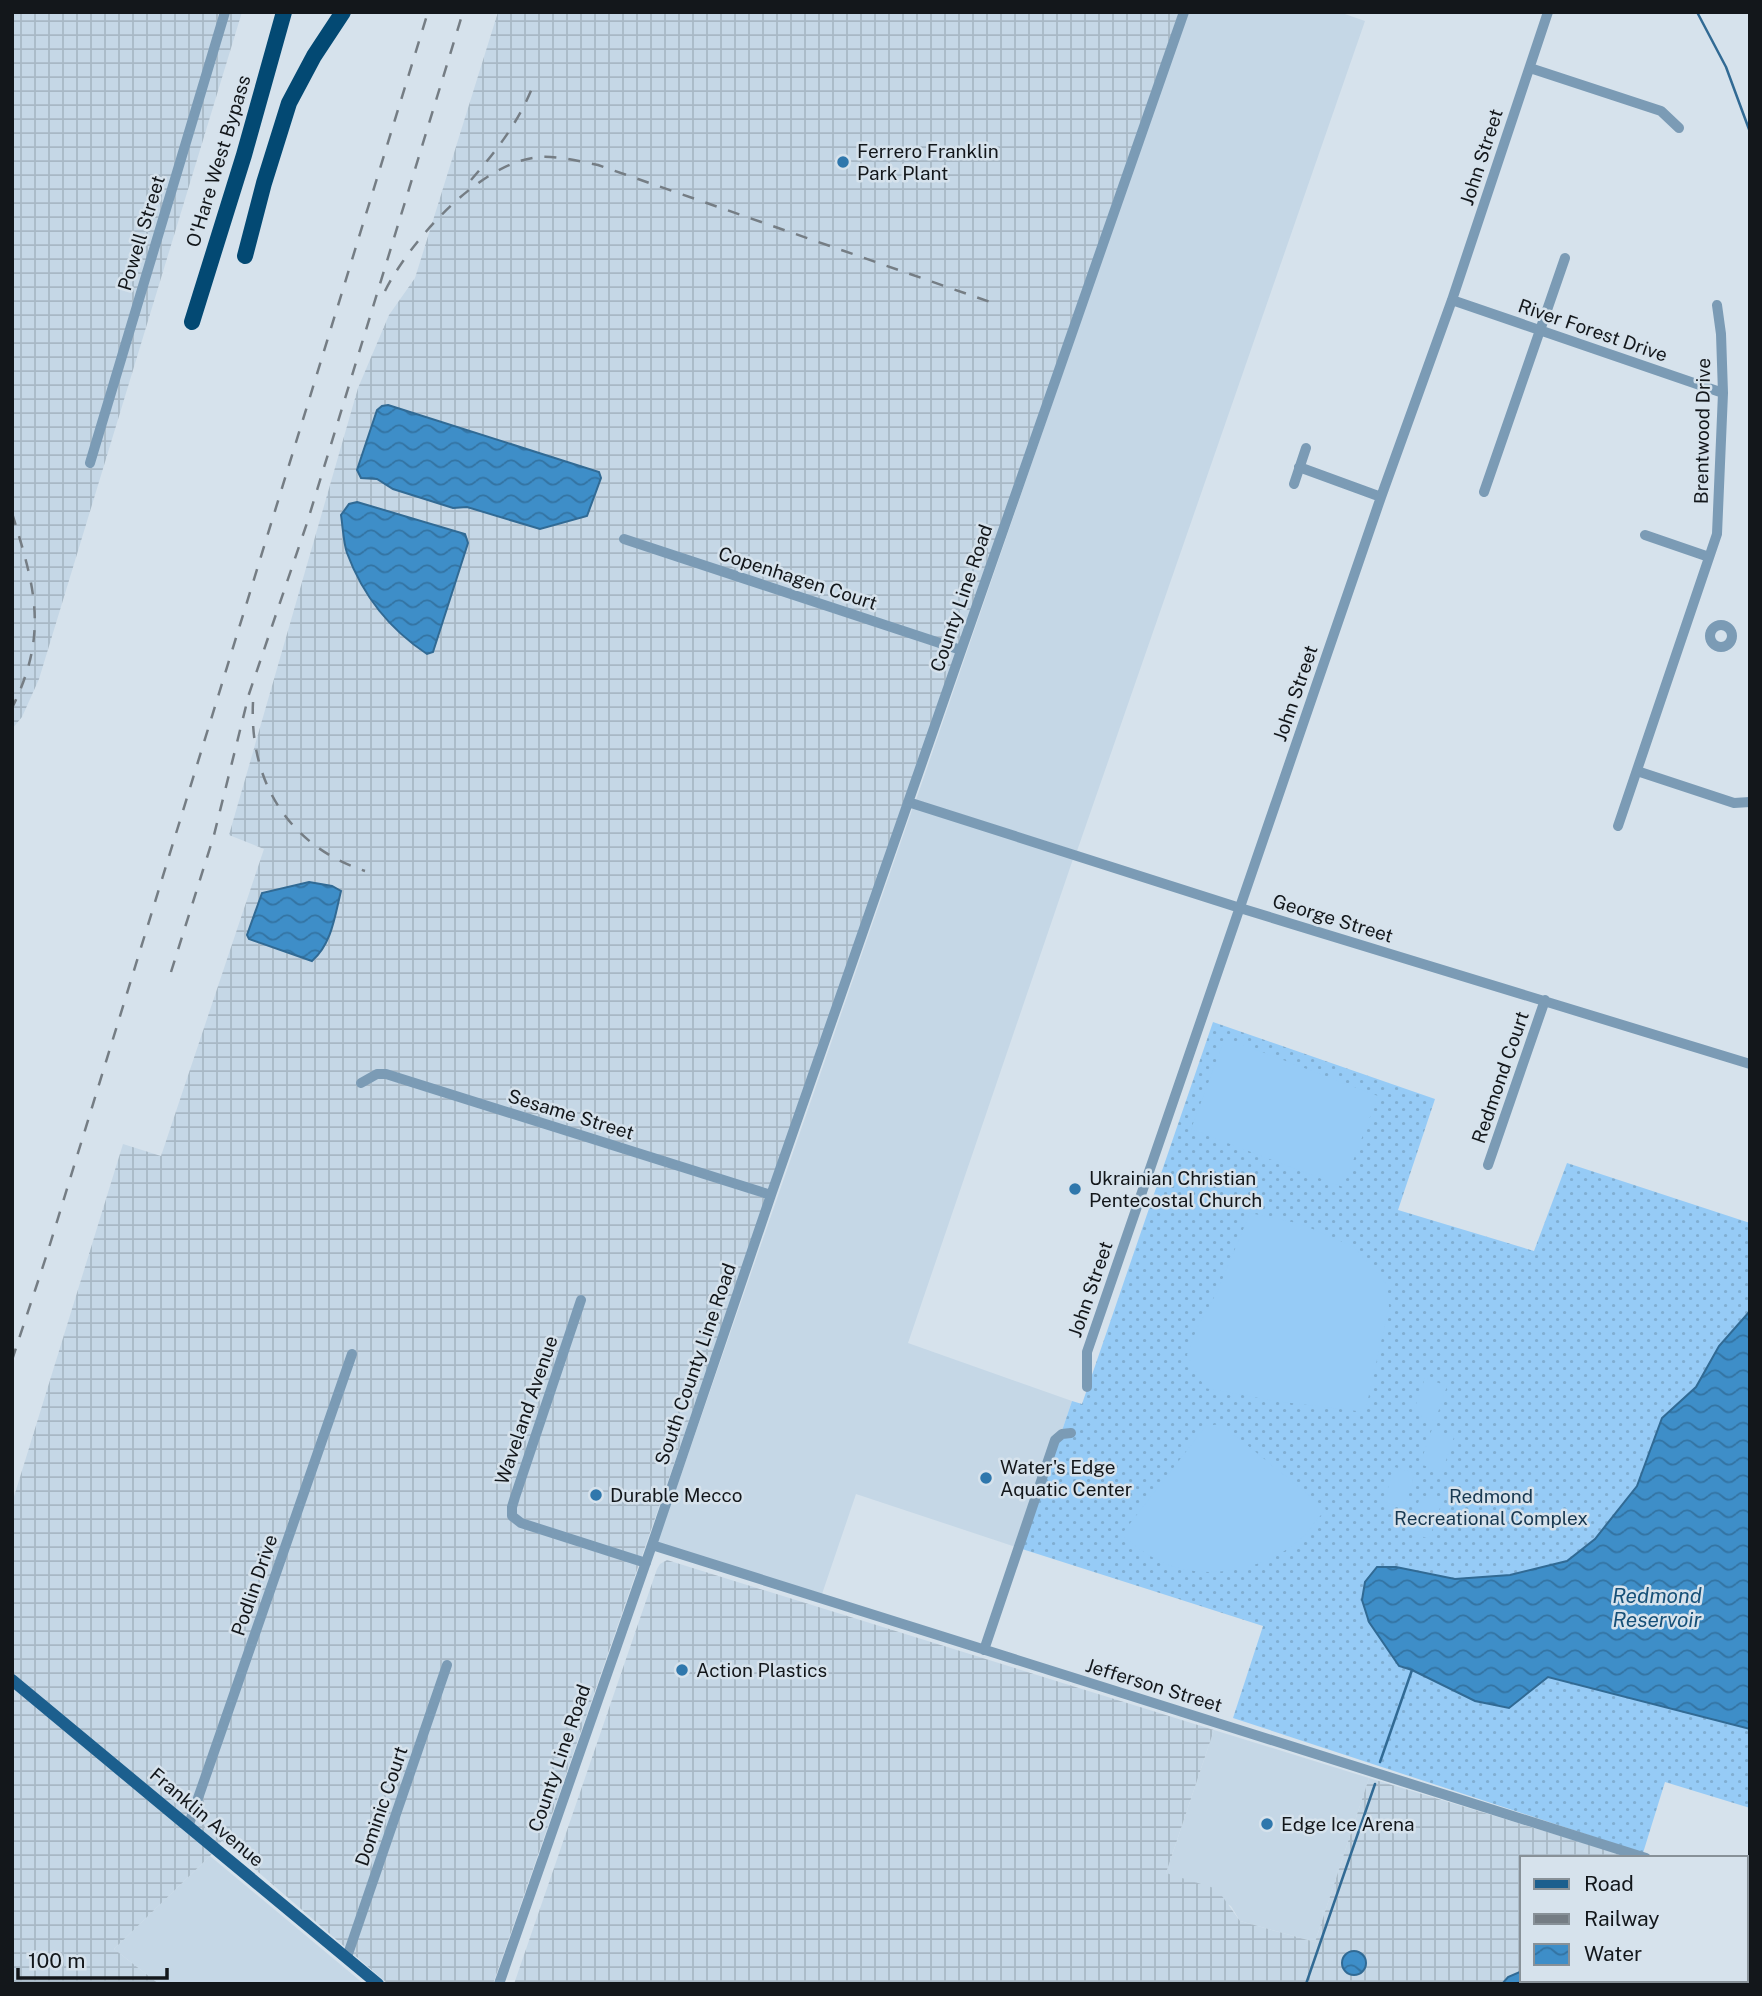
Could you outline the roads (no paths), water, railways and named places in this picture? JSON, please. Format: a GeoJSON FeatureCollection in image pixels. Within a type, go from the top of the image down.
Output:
{"type":"FeatureCollection","features":[{"type":"Feature","properties":{"kind":"highway","name":"O'Hare West Bypass"},"geometry":{"type":"LineString","coordinates":[[192,322],[244,155],[284,12]]}},
{"type":"Feature","properties":{"kind":"highway"},"geometry":{"type":"LineString","coordinates":[[245,256],[289,103],[328,33],[343,12]]}},
{"type":"Feature","properties":{"kind":"main road","name":"Franklin Avenue"},"geometry":{"type":"LineString","coordinates":[[12,1680],[378,1984]]}},
{"type":"Feature","properties":{"kind":"street","name":"Powell Street"},"geometry":{"type":"LineString","coordinates":[[90,463],[225,12]]}},
{"type":"Feature","properties":{"kind":"street","name":"County Line Road"},"geometry":{"type":"LineString","coordinates":[[771,1195],[1184,12]]}},
{"type":"Feature","properties":{"kind":"street","name":"John Street"},"geometry":{"type":"LineString","coordinates":[[1087,1387],[1087,1352],[1381,497],[1452,300],[1548,12]]}},
{"type":"Feature","properties":{"kind":"street"},"geometry":{"type":"LineString","coordinates":[[1530,68],[1661,111],[1679,128]]}},
{"type":"Feature","properties":{"kind":"street"},"geometry":{"type":"LineString","coordinates":[[1485,492],[1565,258]]}},
{"type":"Feature","properties":{"kind":"street","name":"River Forest Drive"},"geometry":{"type":"LineString","coordinates":[[1452,300],[1723,393]]}},
{"type":"Feature","properties":{"kind":"street","name":"Brentwood Drive"},"geometry":{"type":"LineString","coordinates":[[1618,826],[1717,534],[1723,393],[1717,305]]}},
{"type":"Feature","properties":{"kind":"street"},"geometry":{"type":"LineString","coordinates":[[1294,484],[1306,447]]}},
{"type":"Feature","properties":{"kind":"street"},"geometry":{"type":"LineString","coordinates":[[1299,467],[1381,497]]}},
{"type":"Feature","properties":{"kind":"street"},"geometry":{"type":"LineString","coordinates":[[1645,536],[1709,557]]}},
{"type":"Feature","properties":{"kind":"street","name":"Copenhagen Court"},"geometry":{"type":"LineString","coordinates":[[624,539],[961,650]]}},
{"type":"Feature","properties":{"kind":"street"},"geometry":{"type":"LineString","coordinates":[[1687,625],[1710,633]]}},
{"type":"Feature","properties":{"kind":"street"},"geometry":{"type":"LineString","coordinates":[[1637,771],[1734,803],[1750,802]]}},
{"type":"Feature","properties":{"kind":"street","name":"George Street"},"geometry":{"type":"LineString","coordinates":[[908,802],[1240,908],[1750,1064]]}},
{"type":"Feature","properties":{"kind":"street","name":"Redmond Court"},"geometry":{"type":"LineString","coordinates":[[1488,1165],[1545,1000]]}},
{"type":"Feature","properties":{"kind":"street","name":"Sesame Street"},"geometry":{"type":"LineString","coordinates":[[361,1083],[377,1074],[386,1074],[771,1195]]}},
{"type":"Feature","properties":{"kind":"street","name":"South County Line Road"},"geometry":{"type":"LineString","coordinates":[[652,1545],[771,1195]]}},
{"type":"Feature","properties":{"kind":"street","name":"Waveland Avenue"},"geometry":{"type":"LineString","coordinates":[[581,1300],[515,1497],[512,1516],[521,1523],[646,1563]]}},
{"type":"Feature","properties":{"kind":"street","name":"Podlin Drive"},"geometry":{"type":"LineString","coordinates":[[188,1827],[352,1354]]}},
{"type":"Feature","properties":{"kind":"street"},"geometry":{"type":"LineString","coordinates":[[984,1650],[1055,1440],[1062,1434],[1071,1433]]}},
{"type":"Feature","properties":{"kind":"street","name":"County Line Road"},"geometry":{"type":"LineString","coordinates":[[499,1984],[652,1545]]}},
{"type":"Feature","properties":{"kind":"street","name":"Jefferson Street"},"geometry":{"type":"LineString","coordinates":[[652,1545],[1640,1856]]}},
{"type":"Feature","properties":{"kind":"street","name":"Dominic Court"},"geometry":{"type":"LineString","coordinates":[[347,1957],[447,1665]]}},
{"type":"Feature","properties":{"kind":"water"},"geometry":{"type":"Polygon","coordinates":[[[388,405],[599,472],[601,478],[587,516],[540,529],[467,507],[453,508],[393,489],[377,479],[361,478],[357,470],[377,410],[388,405]]]}},
{"type":"Feature","properties":{"kind":"water"},"geometry":{"type":"Polygon","coordinates":[[[357,502],[465,534],[468,543],[433,652],[427,654],[389,622],[369,597],[353,569],[347,553],[341,515],[349,504],[357,502]]]}},
{"type":"Feature","properties":{"kind":"water"},"geometry":{"type":"Polygon","coordinates":[[[309,882],[332,886],[341,891],[328,938],[312,961],[249,939],[247,935],[262,893],[309,882]]]}},
{"type":"Feature","properties":{"kind":"water","name":"Redmond Reservoir"},"geometry":{"type":"Polygon","coordinates":[[[1750,1311],[1750,1729],[1548,1677],[1509,1708],[1475,1701],[1399,1666],[1369,1622],[1362,1600],[1365,1582],[1377,1567],[1396,1567],[1455,1579],[1510,1575],[1567,1561],[1595,1539],[1637,1486],[1662,1418],[1696,1387],[1719,1346],[1750,1311]]]}},
{"type":"Feature","properties":{"kind":"water"},"geometry":{"type":"Polygon","coordinates":[[[1354,1951],[1362,1955],[1366,1963],[1362,1971],[1354,1975],[1346,1971],[1342,1963],[1346,1955],[1354,1951]]]}},
{"type":"Feature","properties":{"kind":"water"},"geometry":{"type":"Polygon","coordinates":[[[1520,1972],[1520,1982],[1548,1984],[1502,1984],[1508,1977],[1520,1972]]]}},
{"type":"Feature","properties":{"kind":"waterway"},"geometry":{"type":"LineString","coordinates":[[1697,12],[1726,67],[1750,132]]}},
{"type":"Feature","properties":{"kind":"waterway"},"geometry":{"type":"LineString","coordinates":[[1380,1762],[1412,1670]]}},
{"type":"Feature","properties":{"kind":"waterway"},"geometry":{"type":"LineString","coordinates":[[1306,1984],[1375,1784]]}},
{"type":"Feature","properties":{"kind":"railway"},"geometry":{"type":"LineString","coordinates":[[12,1360],[47,1254],[428,12]]}},
{"type":"Feature","properties":{"kind":"railway"},"geometry":{"type":"LineString","coordinates":[[171,972],[214,835],[249,694],[307,523],[463,12]]}},
{"type":"Feature","properties":{"kind":"railway"},"geometry":{"type":"LineString","coordinates":[[471,180],[506,136],[533,86]]}},
{"type":"Feature","properties":{"kind":"railway"},"geometry":{"type":"LineString","coordinates":[[385,291],[396,271],[429,228],[472,188],[517,162],[547,157],[598,165],[993,303]]}},
{"type":"Feature","properties":{"kind":"railway"},"geometry":{"type":"LineString","coordinates":[[12,513],[27,565],[34,610],[31,656],[12,708]]}},
{"type":"Feature","properties":{"kind":"railway"},"geometry":{"type":"LineString","coordinates":[[253,702],[258,759],[279,807],[295,828],[315,845],[338,860],[365,871]]}},
{"type":"Feature","properties":{"kind":"place","name":"Ferrero Franklin Park Plant"},"geometry":{"type":"Point","coordinates":[843,162]}},
{"type":"Feature","properties":{"kind":"place","name":"Ukrainian Christian Pentecostal Church"},"geometry":{"type":"Point","coordinates":[1075,1189]}},
{"type":"Feature","properties":{"kind":"place","name":"Water's Edge Aquatic Center"},"geometry":{"type":"Point","coordinates":[986,1478]}},
{"type":"Feature","properties":{"kind":"place","name":"Durable Mecco"},"geometry":{"type":"Point","coordinates":[596,1495]}},
{"type":"Feature","properties":{"kind":"place","name":"Action Plastics"},"geometry":{"type":"Point","coordinates":[682,1670]}},
{"type":"Feature","properties":{"kind":"place","name":"Edge Ice Arena"},"geometry":{"type":"Point","coordinates":[1267,1824]}},
{"type":"Feature","properties":{"kind":"park label","name":"Redmond Recreational Complex"},"geometry":{"type":"Point","coordinates":[1491,1507]}}]}
